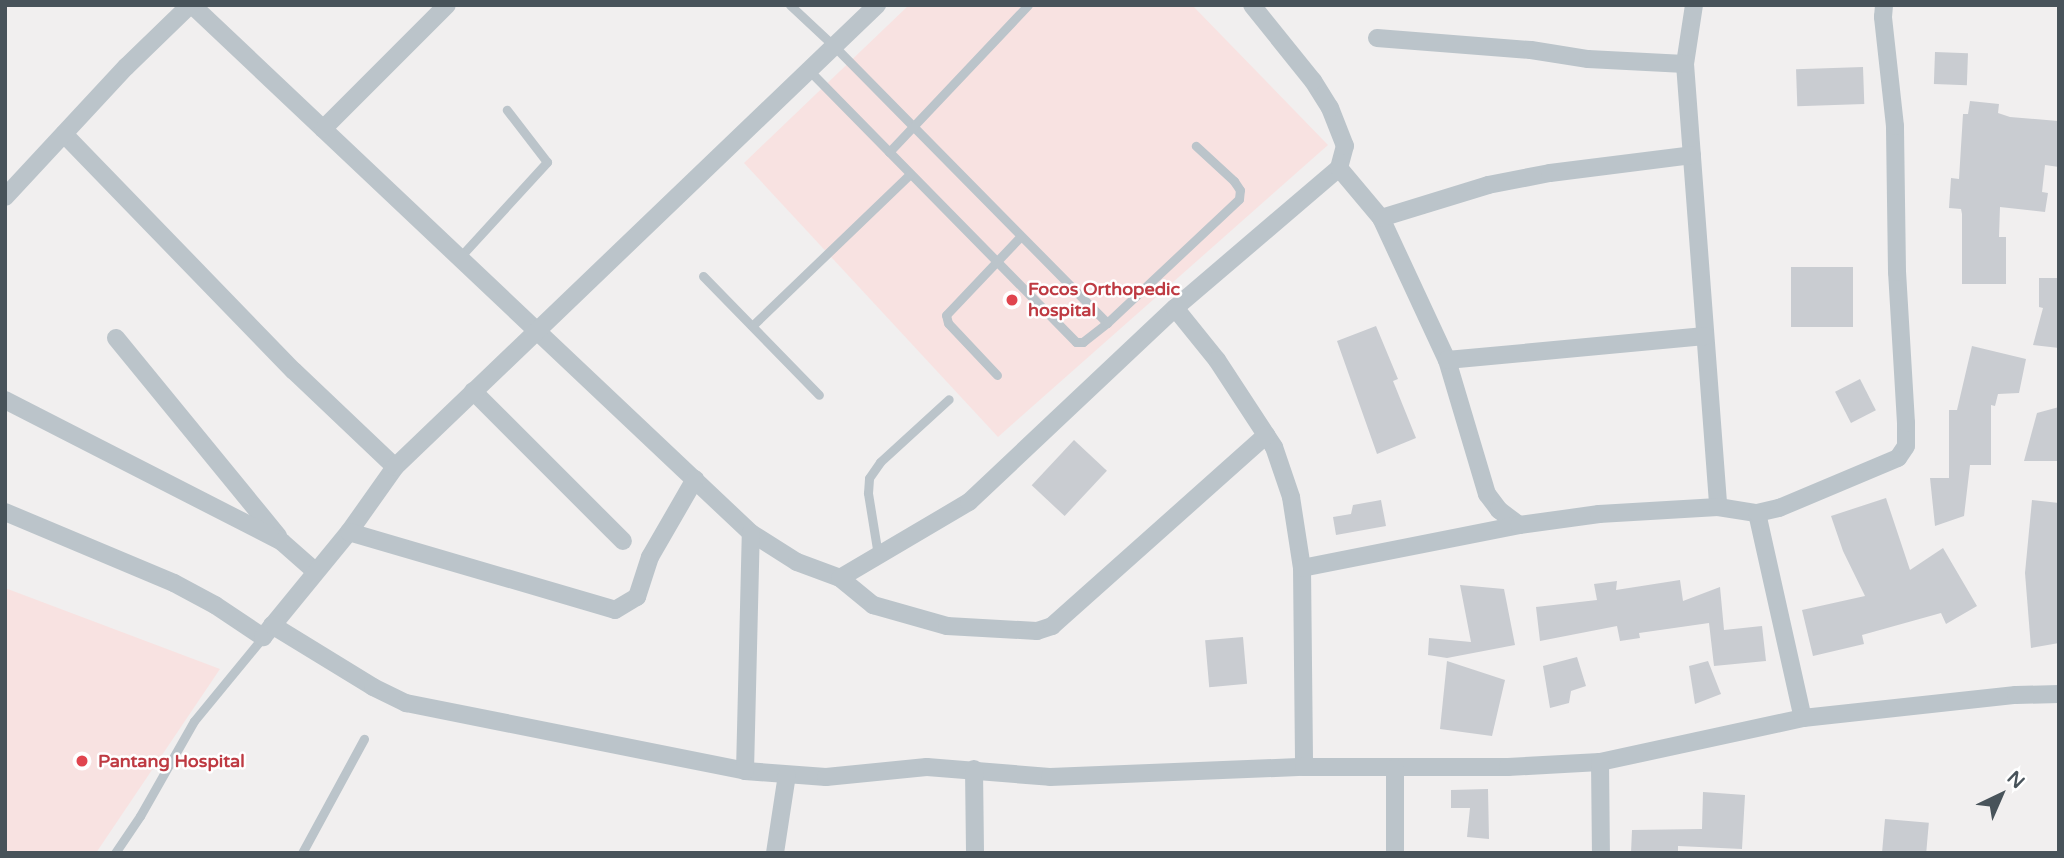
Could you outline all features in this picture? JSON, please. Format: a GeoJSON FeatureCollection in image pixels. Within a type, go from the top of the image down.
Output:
{"type":"FeatureCollection","features":[{"type":"Feature","properties":{"kind":"street"},"geometry":{"type":"LineString","coordinates":[[5,197],[126,67],[191,5],[538,329],[751,533],[797,562],[840,578],[873,605],[947,626],[1037,631],[1052,626],[1266,435]]}},
{"type":"Feature","properties":{"kind":"street"},"geometry":{"type":"LineString","coordinates":[[323,129],[447,5]]}},
{"type":"Feature","properties":{"kind":"street"},"geometry":{"type":"LineString","coordinates":[[267,631],[349,533],[395,467],[877,5]]}},
{"type":"Feature","properties":{"kind":"street"},"geometry":{"type":"LineString","coordinates":[[840,578],[969,502],[1175,308],[1339,168],[1345,146],[1330,108],[1314,81],[1252,5]]}},
{"type":"Feature","properties":{"kind":"street"},"geometry":{"type":"LineString","coordinates":[[1694,5],[1685,64],[1718,507]]}},
{"type":"Feature","properties":{"kind":"street"},"geometry":{"type":"LineString","coordinates":[[1302,568],[1519,525],[1599,514],[1718,507],[1757,513],[1779,508],[1898,458],[1906,446],[1897,272],[1895,126],[1884,5]]}},
{"type":"Feature","properties":{"kind":"street"},"geometry":{"type":"LineString","coordinates":[[1377,38],[1531,50],[1588,59],[1685,64]]}},
{"type":"Feature","properties":{"kind":"street"},"geometry":{"type":"LineString","coordinates":[[64,134],[294,371],[395,467]]}},
{"type":"Feature","properties":{"kind":"street"},"geometry":{"type":"LineString","coordinates":[[1381,218],[1488,185],[1550,173],[1692,155]]}},
{"type":"Feature","properties":{"kind":"street"},"geometry":{"type":"LineString","coordinates":[[1339,168],[1381,218],[1447,360],[1487,494],[1499,510],[1519,525]]}},
{"type":"Feature","properties":{"kind":"street"},"geometry":{"type":"LineString","coordinates":[[1175,308],[1217,360],[1266,435],[1292,497],[1302,568],[1304,767]]}},
{"type":"Feature","properties":{"kind":"street"},"geometry":{"type":"LineString","coordinates":[[1447,360],[1705,337]]}},
{"type":"Feature","properties":{"kind":"street"},"geometry":{"type":"LineString","coordinates":[[116,338],[282,542],[316,572]]}},
{"type":"Feature","properties":{"kind":"street"},"geometry":{"type":"LineString","coordinates":[[474,391],[623,541]]}},
{"type":"Feature","properties":{"kind":"street"},"geometry":{"type":"LineString","coordinates":[[5,400],[282,542]]}},
{"type":"Feature","properties":{"kind":"street"},"geometry":{"type":"LineString","coordinates":[[349,533],[615,610],[637,597],[650,557],[695,479]]}},
{"type":"Feature","properties":{"kind":"street"},"geometry":{"type":"LineString","coordinates":[[5,512],[183,588],[406,703],[745,771],[787,775],[826,777],[927,767],[1050,777],[1304,767],[1395,768],[1600,762],[1803,718],[2016,695],[2059,694]]}},
{"type":"Feature","properties":{"kind":"street"},"geometry":{"type":"LineString","coordinates":[[1757,513],[1803,718]]}},
{"type":"Feature","properties":{"kind":"street"},"geometry":{"type":"LineString","coordinates":[[745,771],[751,533]]}},
{"type":"Feature","properties":{"kind":"street"},"geometry":{"type":"LineString","coordinates":[[1600,762],[1601,853]]}},
{"type":"Feature","properties":{"kind":"street"},"geometry":{"type":"LineString","coordinates":[[1395,768],[1395,853]]}},
{"type":"Feature","properties":{"kind":"street"},"geometry":{"type":"LineString","coordinates":[[974,769],[975,853]]}},
{"type":"Feature","properties":{"kind":"street"},"geometry":{"type":"LineString","coordinates":[[775,853],[787,775]]}},
{"type":"Feature","properties":{"kind":"lane"},"geometry":{"type":"LineString","coordinates":[[790,5],[834,46],[1107,323]]}},
{"type":"Feature","properties":{"kind":"lane"},"geometry":{"type":"LineString","coordinates":[[889,152],[1028,5]]}},
{"type":"Feature","properties":{"kind":"lane"},"geometry":{"type":"LineString","coordinates":[[808,70],[1076,342],[1083,342],[1107,323],[1239,200],[1240,190],[1234,181],[1196,146]]}},
{"type":"Feature","properties":{"kind":"lane"},"geometry":{"type":"LineString","coordinates":[[460,257],[547,162],[507,110]]}},
{"type":"Feature","properties":{"kind":"lane"},"geometry":{"type":"LineString","coordinates":[[752,326],[910,174]]}},
{"type":"Feature","properties":{"kind":"lane"},"geometry":{"type":"LineString","coordinates":[[997,375],[948,323],[946,315],[1020,237]]}},
{"type":"Feature","properties":{"kind":"lane"},"geometry":{"type":"LineString","coordinates":[[702,276],[819,395]]}},
{"type":"Feature","properties":{"kind":"lane"},"geometry":{"type":"LineString","coordinates":[[878,555],[868,493],[870,478],[880,462],[948,399]]}},
{"type":"Feature","properties":{"kind":"lane"},"geometry":{"type":"LineString","coordinates":[[115,853],[140,816],[194,721],[267,631]]}},
{"type":"Feature","properties":{"kind":"lane"},"geometry":{"type":"LineString","coordinates":[[302,853],[364,739]]}},
{"type":"Feature","properties":{"kind":"shaded area","name":"Focos Orthopedic hospital"},"geometry":{"type":"Polygon","coordinates":[[[909,5],[1192,5],[1328,145],[998,437],[744,163],[909,5]]]}},
{"type":"Feature","properties":{"kind":"shaded area","name":"Pantang Hospital"},"geometry":{"type":"Polygon","coordinates":[[[5,588],[220,669],[96,853],[5,853],[5,588]]]}},
{"type":"Feature","properties":{"kind":"building"},"geometry":{"type":"Polygon","coordinates":[[[1935,52],[1968,53],[1967,85],[1934,84],[1935,52]]]}},
{"type":"Feature","properties":{"kind":"building"},"geometry":{"type":"Polygon","coordinates":[[[1863,67],[1864,104],[1797,106],[1796,69],[1863,67]]]}},
{"type":"Feature","properties":{"kind":"building"},"geometry":{"type":"Polygon","coordinates":[[[1970,101],[1999,104],[1998,113],[2010,117],[2058,121],[2059,167],[2045,165],[2042,192],[2048,193],[2045,212],[2000,207],[1999,237],[2006,237],[2006,284],[1962,284],[1962,214],[1961,209],[1949,208],[1951,178],[1959,179],[1963,114],[1968,114],[1970,101]]]}},
{"type":"Feature","properties":{"kind":"building"},"geometry":{"type":"Polygon","coordinates":[[[1791,267],[1853,267],[1853,327],[1791,327],[1791,267]]]}},
{"type":"Feature","properties":{"kind":"building"},"geometry":{"type":"Polygon","coordinates":[[[2039,278],[2059,278],[2059,348],[2033,345],[2043,308],[2039,307],[2039,278]]]}},
{"type":"Feature","properties":{"kind":"building"},"geometry":{"type":"Polygon","coordinates":[[[1376,326],[1398,379],[1393,381],[1416,438],[1377,454],[1337,341],[1376,326]]]}},
{"type":"Feature","properties":{"kind":"building"},"geometry":{"type":"Polygon","coordinates":[[[1972,346],[2026,359],[2019,393],[1998,394],[1995,406],[1991,405],[1991,465],[1970,465],[1964,516],[1935,526],[1930,478],[1949,478],[1949,410],[1957,410],[1972,346]]]}},
{"type":"Feature","properties":{"kind":"building"},"geometry":{"type":"Polygon","coordinates":[[[1860,379],[1876,410],[1851,423],[1835,392],[1860,379]]]}},
{"type":"Feature","properties":{"kind":"building"},"geometry":{"type":"Polygon","coordinates":[[[2059,407],[2059,461],[2024,461],[2037,413],[2059,407]]]}},
{"type":"Feature","properties":{"kind":"building"},"geometry":{"type":"Polygon","coordinates":[[[1074,440],[1107,471],[1065,516],[1032,485],[1074,440]]]}},
{"type":"Feature","properties":{"kind":"building"},"geometry":{"type":"Polygon","coordinates":[[[1886,498],[1910,570],[1943,548],[1977,606],[1946,624],[1941,613],[1862,635],[1864,644],[1813,656],[1802,610],[1865,596],[1843,551],[1831,516],[1886,498]]]}},
{"type":"Feature","properties":{"kind":"building"},"geometry":{"type":"Polygon","coordinates":[[[1381,500],[1386,526],[1336,535],[1333,517],[1351,514],[1353,505],[1381,500]]]}},
{"type":"Feature","properties":{"kind":"building"},"geometry":{"type":"Polygon","coordinates":[[[2032,500],[2059,503],[2059,643],[2031,648],[2025,573],[2032,500]]]}},
{"type":"Feature","properties":{"kind":"building"},"geometry":{"type":"Polygon","coordinates":[[[1680,580],[1683,601],[1720,587],[1724,630],[1762,626],[1766,661],[1714,666],[1709,623],[1639,633],[1640,638],[1620,641],[1617,626],[1540,641],[1536,607],[1597,600],[1594,584],[1617,581],[1616,590],[1680,580]]]}},
{"type":"Feature","properties":{"kind":"building"},"geometry":{"type":"Polygon","coordinates":[[[1460,585],[1504,589],[1515,645],[1447,658],[1428,655],[1429,638],[1471,642],[1460,585]]]}},
{"type":"Feature","properties":{"kind":"building"},"geometry":{"type":"Polygon","coordinates":[[[1243,637],[1247,684],[1209,687],[1205,640],[1243,637]]]}},
{"type":"Feature","properties":{"kind":"building"},"geometry":{"type":"Polygon","coordinates":[[[1577,657],[1586,686],[1571,691],[1569,703],[1550,708],[1543,666],[1577,657]]]}},
{"type":"Feature","properties":{"kind":"building"},"geometry":{"type":"Polygon","coordinates":[[[1447,661],[1505,680],[1492,736],[1440,729],[1447,661]]]}},
{"type":"Feature","properties":{"kind":"building"},"geometry":{"type":"Polygon","coordinates":[[[1708,661],[1721,694],[1695,704],[1689,666],[1708,661]]]}},
{"type":"Feature","properties":{"kind":"building"},"geometry":{"type":"Polygon","coordinates":[[[1488,789],[1489,839],[1467,837],[1470,808],[1451,808],[1451,790],[1488,789]]]}},
{"type":"Feature","properties":{"kind":"building"},"geometry":{"type":"Polygon","coordinates":[[[1703,792],[1745,795],[1742,849],[1678,846],[1678,853],[1631,853],[1632,830],[1702,829],[1703,792]]]}},
{"type":"Feature","properties":{"kind":"building"},"geometry":{"type":"Polygon","coordinates":[[[1885,819],[1929,823],[1926,853],[1882,853],[1885,819]]]}},
{"type":"Feature","properties":{"kind":"place","name":"Focos Orthopedic hospital"},"geometry":{"type":"Point","coordinates":[1012,300]}},
{"type":"Feature","properties":{"kind":"place","name":"Pantang Hospital"},"geometry":{"type":"Point","coordinates":[82,761]}}]}
